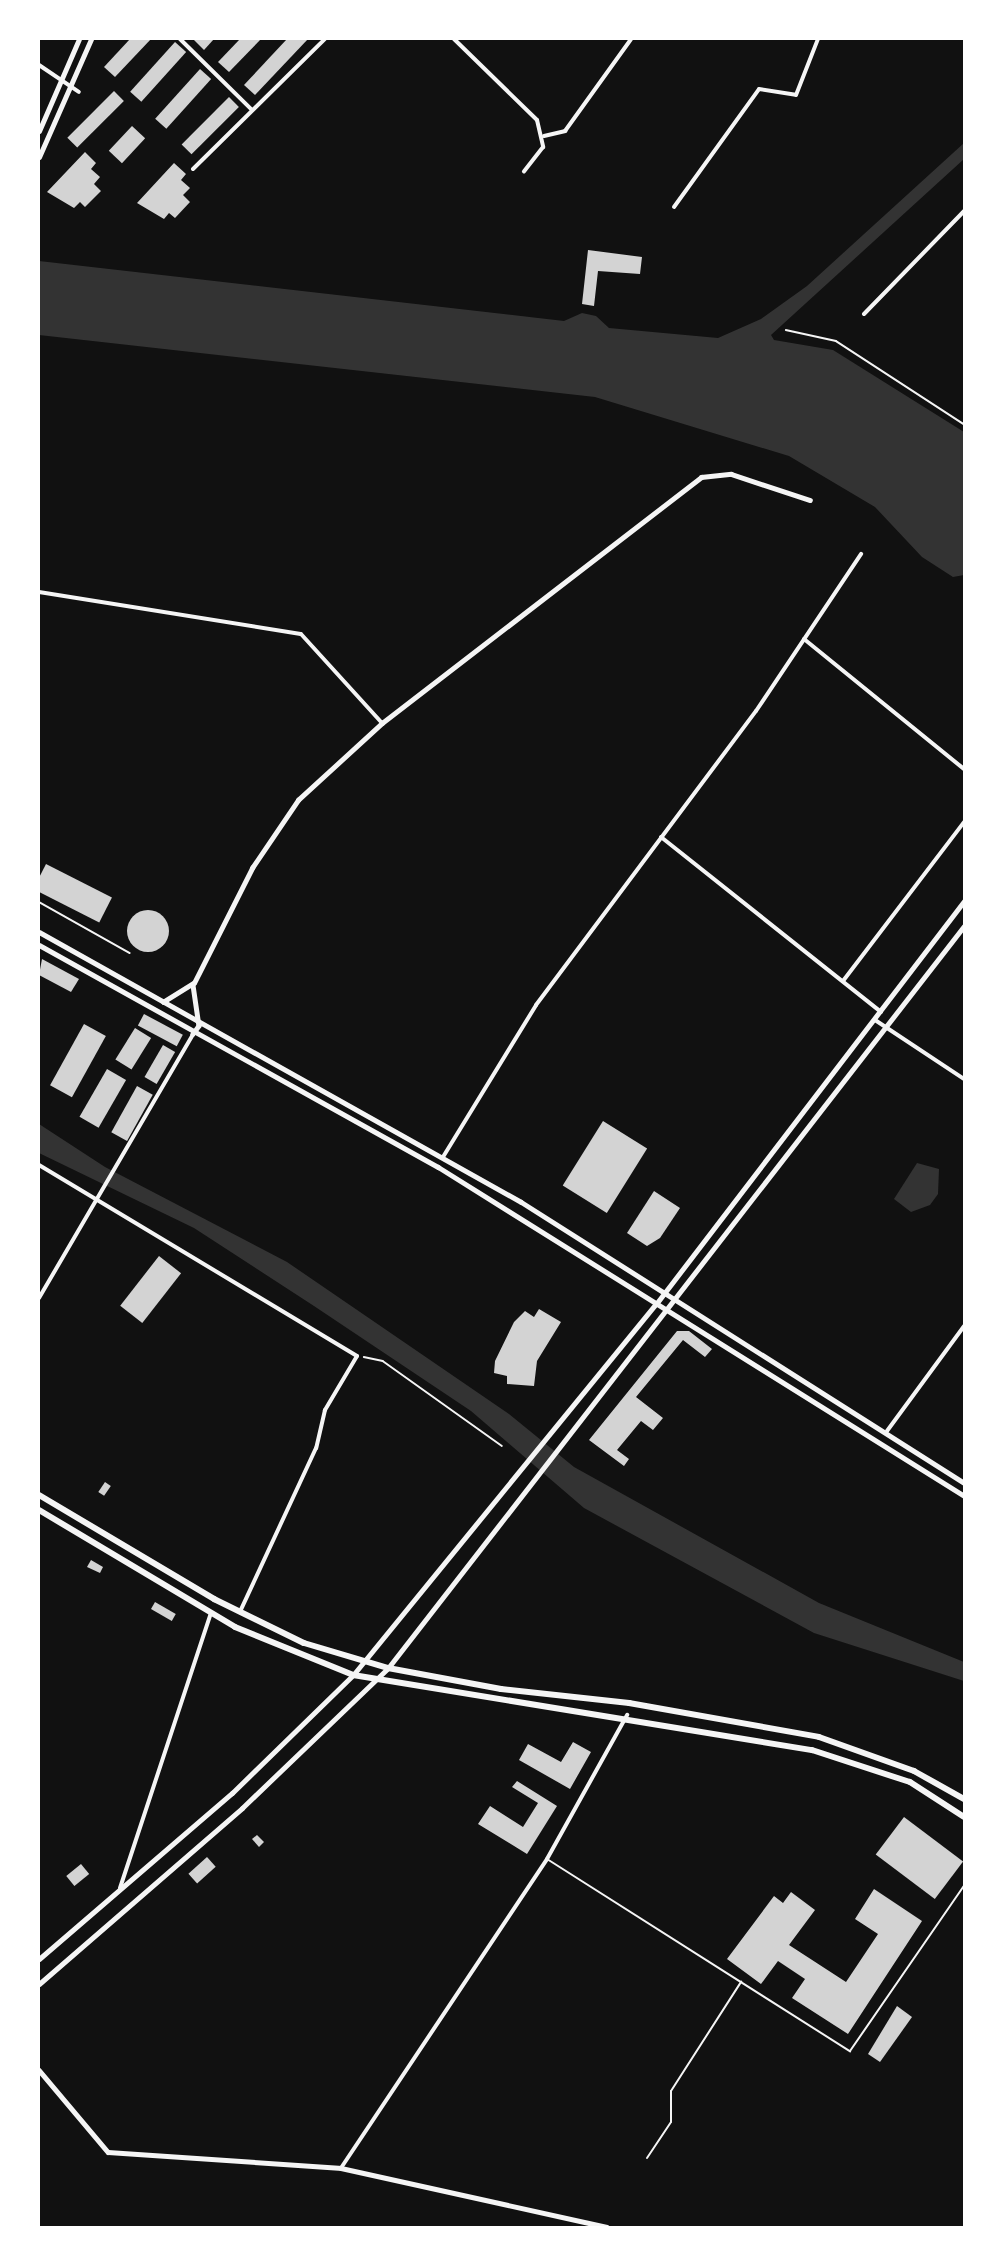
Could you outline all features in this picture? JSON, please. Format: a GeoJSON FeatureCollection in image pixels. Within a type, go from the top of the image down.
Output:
{"type":"FeatureCollection","features":[{"type":"Feature","properties":{"kind":"main road"},"geometry":{"type":"LineString","coordinates":[[39,131],[79,39]]}},
{"type":"Feature","properties":{"kind":"main road"},"geometry":{"type":"LineString","coordinates":[[39,157],[91,39]]}},
{"type":"Feature","properties":{"kind":"main road"},"geometry":{"type":"LineString","coordinates":[[39,1959],[232,1794],[353,1676],[656,1304],[876,1020],[964,901]]}},
{"type":"Feature","properties":{"kind":"main road"},"geometry":{"type":"LineString","coordinates":[[39,1984],[242,1808],[388,1668],[669,1312],[964,926]]}},
{"type":"Feature","properties":{"kind":"main road"},"geometry":{"type":"LineString","coordinates":[[39,932],[163,1002],[199,1026],[444,1157],[887,1431],[964,1483]]}},
{"type":"Feature","properties":{"kind":"main road"},"geometry":{"type":"LineString","coordinates":[[39,945],[193,1034],[438,1167],[964,1496]]}},
{"type":"Feature","properties":{"kind":"main road"},"geometry":{"type":"LineString","coordinates":[[39,1495],[240,1612],[304,1643],[388,1668],[819,1737],[914,1771],[964,1799]]}},
{"type":"Feature","properties":{"kind":"main road"},"geometry":{"type":"LineString","coordinates":[[39,1510],[212,1613],[298,1657],[353,1676],[627,1715],[812,1750],[910,1782],[964,1816]]}},
{"type":"Feature","properties":{"kind":"street"},"geometry":{"type":"LineString","coordinates":[[180,39],[252,110]]}},
{"type":"Feature","properties":{"kind":"street"},"geometry":{"type":"LineString","coordinates":[[193,169],[325,39]]}},
{"type":"Feature","properties":{"kind":"street"},"geometry":{"type":"LineString","coordinates":[[454,39],[527,108],[544,136],[543,147],[524,171]]}},
{"type":"Feature","properties":{"kind":"street"},"geometry":{"type":"LineString","coordinates":[[544,136],[565,131],[631,39]]}},
{"type":"Feature","properties":{"kind":"street"},"geometry":{"type":"LineString","coordinates":[[674,207],[759,88],[795,95],[818,39]]}},
{"type":"Feature","properties":{"kind":"street"},"geometry":{"type":"LineString","coordinates":[[39,65],[79,92]]}},
{"type":"Feature","properties":{"kind":"street"},"geometry":{"type":"LineString","coordinates":[[864,315],[964,211]]}},
{"type":"Feature","properties":{"kind":"street"},"geometry":{"type":"LineString","coordinates":[[39,1298],[105,1194],[199,1026],[191,1000],[194,983],[252,868],[298,800],[382,723],[701,477],[731,474],[810,500]]}},
{"type":"Feature","properties":{"kind":"street"},"geometry":{"type":"LineString","coordinates":[[444,1157],[536,1005],[662,837],[804,639],[861,554]]}},
{"type":"Feature","properties":{"kind":"street"},"geometry":{"type":"LineString","coordinates":[[39,592],[301,634],[382,723]]}},
{"type":"Feature","properties":{"kind":"street"},"geometry":{"type":"LineString","coordinates":[[804,639],[964,769]]}},
{"type":"Feature","properties":{"kind":"street"},"geometry":{"type":"LineString","coordinates":[[842,981],[964,822]]}},
{"type":"Feature","properties":{"kind":"street"},"geometry":{"type":"LineString","coordinates":[[662,837],[881,1012]]}},
{"type":"Feature","properties":{"kind":"street"},"geometry":{"type":"LineString","coordinates":[[163,1002],[194,983]]}},
{"type":"Feature","properties":{"kind":"street"},"geometry":{"type":"LineString","coordinates":[[876,1020],[964,1079]]}},
{"type":"Feature","properties":{"kind":"street"},"geometry":{"type":"LineString","coordinates":[[39,1165],[101,1199],[357,1356],[326,1410],[316,1448],[240,1612]]}},
{"type":"Feature","properties":{"kind":"street"},"geometry":{"type":"LineString","coordinates":[[887,1431],[964,1326]]}},
{"type":"Feature","properties":{"kind":"street"},"geometry":{"type":"LineString","coordinates":[[119,1892],[212,1613]]}},
{"type":"Feature","properties":{"kind":"street"},"geometry":{"type":"LineString","coordinates":[[341,2168],[547,1859],[627,1715]]}},
{"type":"Feature","properties":{"kind":"street"},"geometry":{"type":"LineString","coordinates":[[39,2070],[108,2152],[341,2168],[607,2227]]}},
{"type":"Feature","properties":{"kind":"lane"},"geometry":{"type":"LineString","coordinates":[[547,1859],[850,2051],[964,1886]]}},
{"type":"Feature","properties":{"kind":"lane"},"geometry":{"type":"LineString","coordinates":[[647,2158],[671,2122],[671,2091],[741,1982]]}},
{"type":"Feature","properties":{"kind":"path"},"geometry":{"type":"LineString","coordinates":[[786,330],[836,340],[964,424]]}},
{"type":"Feature","properties":{"kind":"path"},"geometry":{"type":"LineString","coordinates":[[39,902],[130,953]]}},
{"type":"Feature","properties":{"kind":"path"},"geometry":{"type":"LineString","coordinates":[[357,1356],[383,1361],[502,1446]]}},
{"type":"Feature","properties":{"kind":"shaded area"},"geometry":{"type":"Polygon","coordinates":[[[964,143],[964,159],[771,335],[774,340],[833,350],[964,432],[964,575],[953,577],[922,557],[875,507],[789,456],[595,397],[39,335],[39,261],[564,321],[582,313],[596,316],[609,328],[718,338],[761,319],[807,286],[964,143]]]}},
{"type":"Feature","properties":{"kind":"shaded area"},"geometry":{"type":"Polygon","coordinates":[[[39,1124],[105,1167],[287,1262],[509,1414],[574,1467],[819,1603],[964,1662],[964,1681],[814,1633],[584,1508],[471,1411],[314,1306],[194,1228],[39,1153],[39,1124]]]}},
{"type":"Feature","properties":{"kind":"shaded area"},"geometry":{"type":"Polygon","coordinates":[[[917,1163],[939,1169],[938,1194],[930,1205],[911,1212],[894,1199],[917,1163]]]}},
{"type":"Feature","properties":{"kind":"building"},"geometry":{"type":"Polygon","coordinates":[[[130,39],[151,39],[115,77],[104,67],[130,39]]]}},
{"type":"Feature","properties":{"kind":"building"},"geometry":{"type":"Polygon","coordinates":[[[193,39],[214,39],[204,50],[193,39]]]}},
{"type":"Feature","properties":{"kind":"building"},"geometry":{"type":"Polygon","coordinates":[[[240,39],[261,39],[229,72],[218,62],[240,39]]]}},
{"type":"Feature","properties":{"kind":"building"},"geometry":{"type":"Polygon","coordinates":[[[287,39],[308,39],[255,95],[244,85],[287,39]]]}},
{"type":"Feature","properties":{"kind":"building"},"geometry":{"type":"Polygon","coordinates":[[[175,42],[186,52],[141,102],[130,92],[175,42]]]}},
{"type":"Feature","properties":{"kind":"building"},"geometry":{"type":"Polygon","coordinates":[[[200,69],[211,79],[166,129],[155,119],[200,69]]]}},
{"type":"Feature","properties":{"kind":"building"},"geometry":{"type":"Polygon","coordinates":[[[114,91],[124,101],[77,148],[67,138],[114,91]]]}},
{"type":"Feature","properties":{"kind":"building"},"geometry":{"type":"Polygon","coordinates":[[[229,97],[239,107],[192,154],[182,144],[229,97]]]}},
{"type":"Feature","properties":{"kind":"building"},"geometry":{"type":"Polygon","coordinates":[[[132,126],[145,138],[122,163],[109,151],[132,126]]]}},
{"type":"Feature","properties":{"kind":"building"},"geometry":{"type":"Polygon","coordinates":[[[85,152],[96,163],[91,169],[100,177],[94,184],[101,191],[85,207],[80,202],[74,208],[47,192],[85,152]]]}},
{"type":"Feature","properties":{"kind":"building"},"geometry":{"type":"Polygon","coordinates":[[[174,163],[186,174],[181,180],[190,188],[183,195],[190,202],[175,218],[169,213],[164,219],[137,203],[174,163]]]}},
{"type":"Feature","properties":{"kind":"building"},"geometry":{"type":"Polygon","coordinates":[[[588,250],[642,257],[640,274],[598,271],[594,306],[582,304],[588,250]]]}},
{"type":"Feature","properties":{"kind":"building"},"geometry":{"type":"Polygon","coordinates":[[[46,864],[112,898],[99,923],[39,892],[39,878],[46,864]]]}},
{"type":"Feature","properties":{"kind":"building"},"geometry":{"type":"Polygon","coordinates":[[[148,910],[156,911],[163,916],[168,923],[168,939],[163,946],[156,951],[148,952],[140,951],[133,946],[128,939],[127,931],[128,923],[133,916],[140,911],[148,910]]]}},
{"type":"Feature","properties":{"kind":"building"},"geometry":{"type":"Polygon","coordinates":[[[42,959],[79,979],[71,992],[39,975],[42,959]]]}},
{"type":"Feature","properties":{"kind":"building"},"geometry":{"type":"Polygon","coordinates":[[[144,1014],[183,1035],[177,1046],[138,1025],[144,1014]]]}},
{"type":"Feature","properties":{"kind":"building"},"geometry":{"type":"Polygon","coordinates":[[[84,1024],[106,1036],[72,1097],[50,1085],[84,1024]]]}},
{"type":"Feature","properties":{"kind":"building"},"geometry":{"type":"Polygon","coordinates":[[[135,1028],[151,1038],[132,1069],[115,1059],[135,1028]]]}},
{"type":"Feature","properties":{"kind":"building"},"geometry":{"type":"Polygon","coordinates":[[[163,1045],[175,1052],[157,1084],[144,1077],[163,1045]]]}},
{"type":"Feature","properties":{"kind":"building"},"geometry":{"type":"Polygon","coordinates":[[[107,1069],[126,1080],[99,1128],[80,1117],[107,1069]]]}},
{"type":"Feature","properties":{"kind":"building"},"geometry":{"type":"Polygon","coordinates":[[[137,1086],[153,1095],[127,1141],[111,1132],[137,1086]]]}},
{"type":"Feature","properties":{"kind":"building"},"geometry":{"type":"Polygon","coordinates":[[[603,1121],[647,1149],[607,1213],[563,1185],[603,1121]]]}},
{"type":"Feature","properties":{"kind":"building"},"geometry":{"type":"Polygon","coordinates":[[[654,1191],[680,1208],[660,1238],[647,1246],[627,1233],[654,1191]]]}},
{"type":"Feature","properties":{"kind":"building"},"geometry":{"type":"Polygon","coordinates":[[[159,1256],[181,1273],[142,1323],[120,1306],[159,1256]]]}},
{"type":"Feature","properties":{"kind":"building"},"geometry":{"type":"Polygon","coordinates":[[[539,1309],[561,1322],[537,1361],[534,1386],[507,1384],[507,1376],[494,1373],[495,1361],[514,1322],[525,1311],[534,1317],[539,1309]]]}},
{"type":"Feature","properties":{"kind":"building"},"geometry":{"type":"Polygon","coordinates":[[[677,1331],[689,1331],[712,1349],[705,1357],[683,1340],[636,1397],[663,1418],[653,1430],[641,1421],[617,1450],[629,1459],[624,1466],[589,1440],[677,1331]]]}},
{"type":"Feature","properties":{"kind":"building"},"geometry":{"type":"Polygon","coordinates":[[[105,1482],[111,1486],[104,1496],[98,1492],[105,1482]]]}},
{"type":"Feature","properties":{"kind":"building"},"geometry":{"type":"Polygon","coordinates":[[[91,1560],[103,1567],[100,1573],[87,1567],[91,1560]]]}},
{"type":"Feature","properties":{"kind":"building"},"geometry":{"type":"Polygon","coordinates":[[[155,1602],[176,1614],[172,1621],[151,1609],[155,1602]]]}},
{"type":"Feature","properties":{"kind":"building"},"geometry":{"type":"Polygon","coordinates":[[[573,1742],[591,1752],[570,1789],[519,1760],[528,1744],[561,1762],[573,1742]]]}},
{"type":"Feature","properties":{"kind":"building"},"geometry":{"type":"Polygon","coordinates":[[[517,1781],[557,1806],[527,1854],[478,1824],[490,1806],[523,1827],[538,1803],[512,1787],[517,1781]]]}},
{"type":"Feature","properties":{"kind":"building"},"geometry":{"type":"Polygon","coordinates":[[[904,1817],[963,1862],[935,1899],[876,1855],[904,1817]]]}},
{"type":"Feature","properties":{"kind":"building"},"geometry":{"type":"Polygon","coordinates":[[[257,1835],[264,1842],[259,1847],[252,1839],[257,1835]]]}},
{"type":"Feature","properties":{"kind":"building"},"geometry":{"type":"Polygon","coordinates":[[[207,1857],[216,1867],[197,1883],[188,1874],[207,1857]]]}},
{"type":"Feature","properties":{"kind":"building"},"geometry":{"type":"Polygon","coordinates":[[[81,1864],[89,1874],[74,1886],[66,1876],[81,1864]]]}},
{"type":"Feature","properties":{"kind":"building"},"geometry":{"type":"Polygon","coordinates":[[[874,1889],[922,1921],[848,2034],[792,1998],[805,1979],[778,1961],[761,1984],[727,1959],[774,1896],[783,1903],[791,1892],[815,1910],[789,1945],[846,1982],[878,1934],[855,1919],[874,1889]]]}},
{"type":"Feature","properties":{"kind":"building"},"geometry":{"type":"Polygon","coordinates":[[[897,2006],[912,2017],[880,2062],[868,2054],[897,2006]]]}}]}
